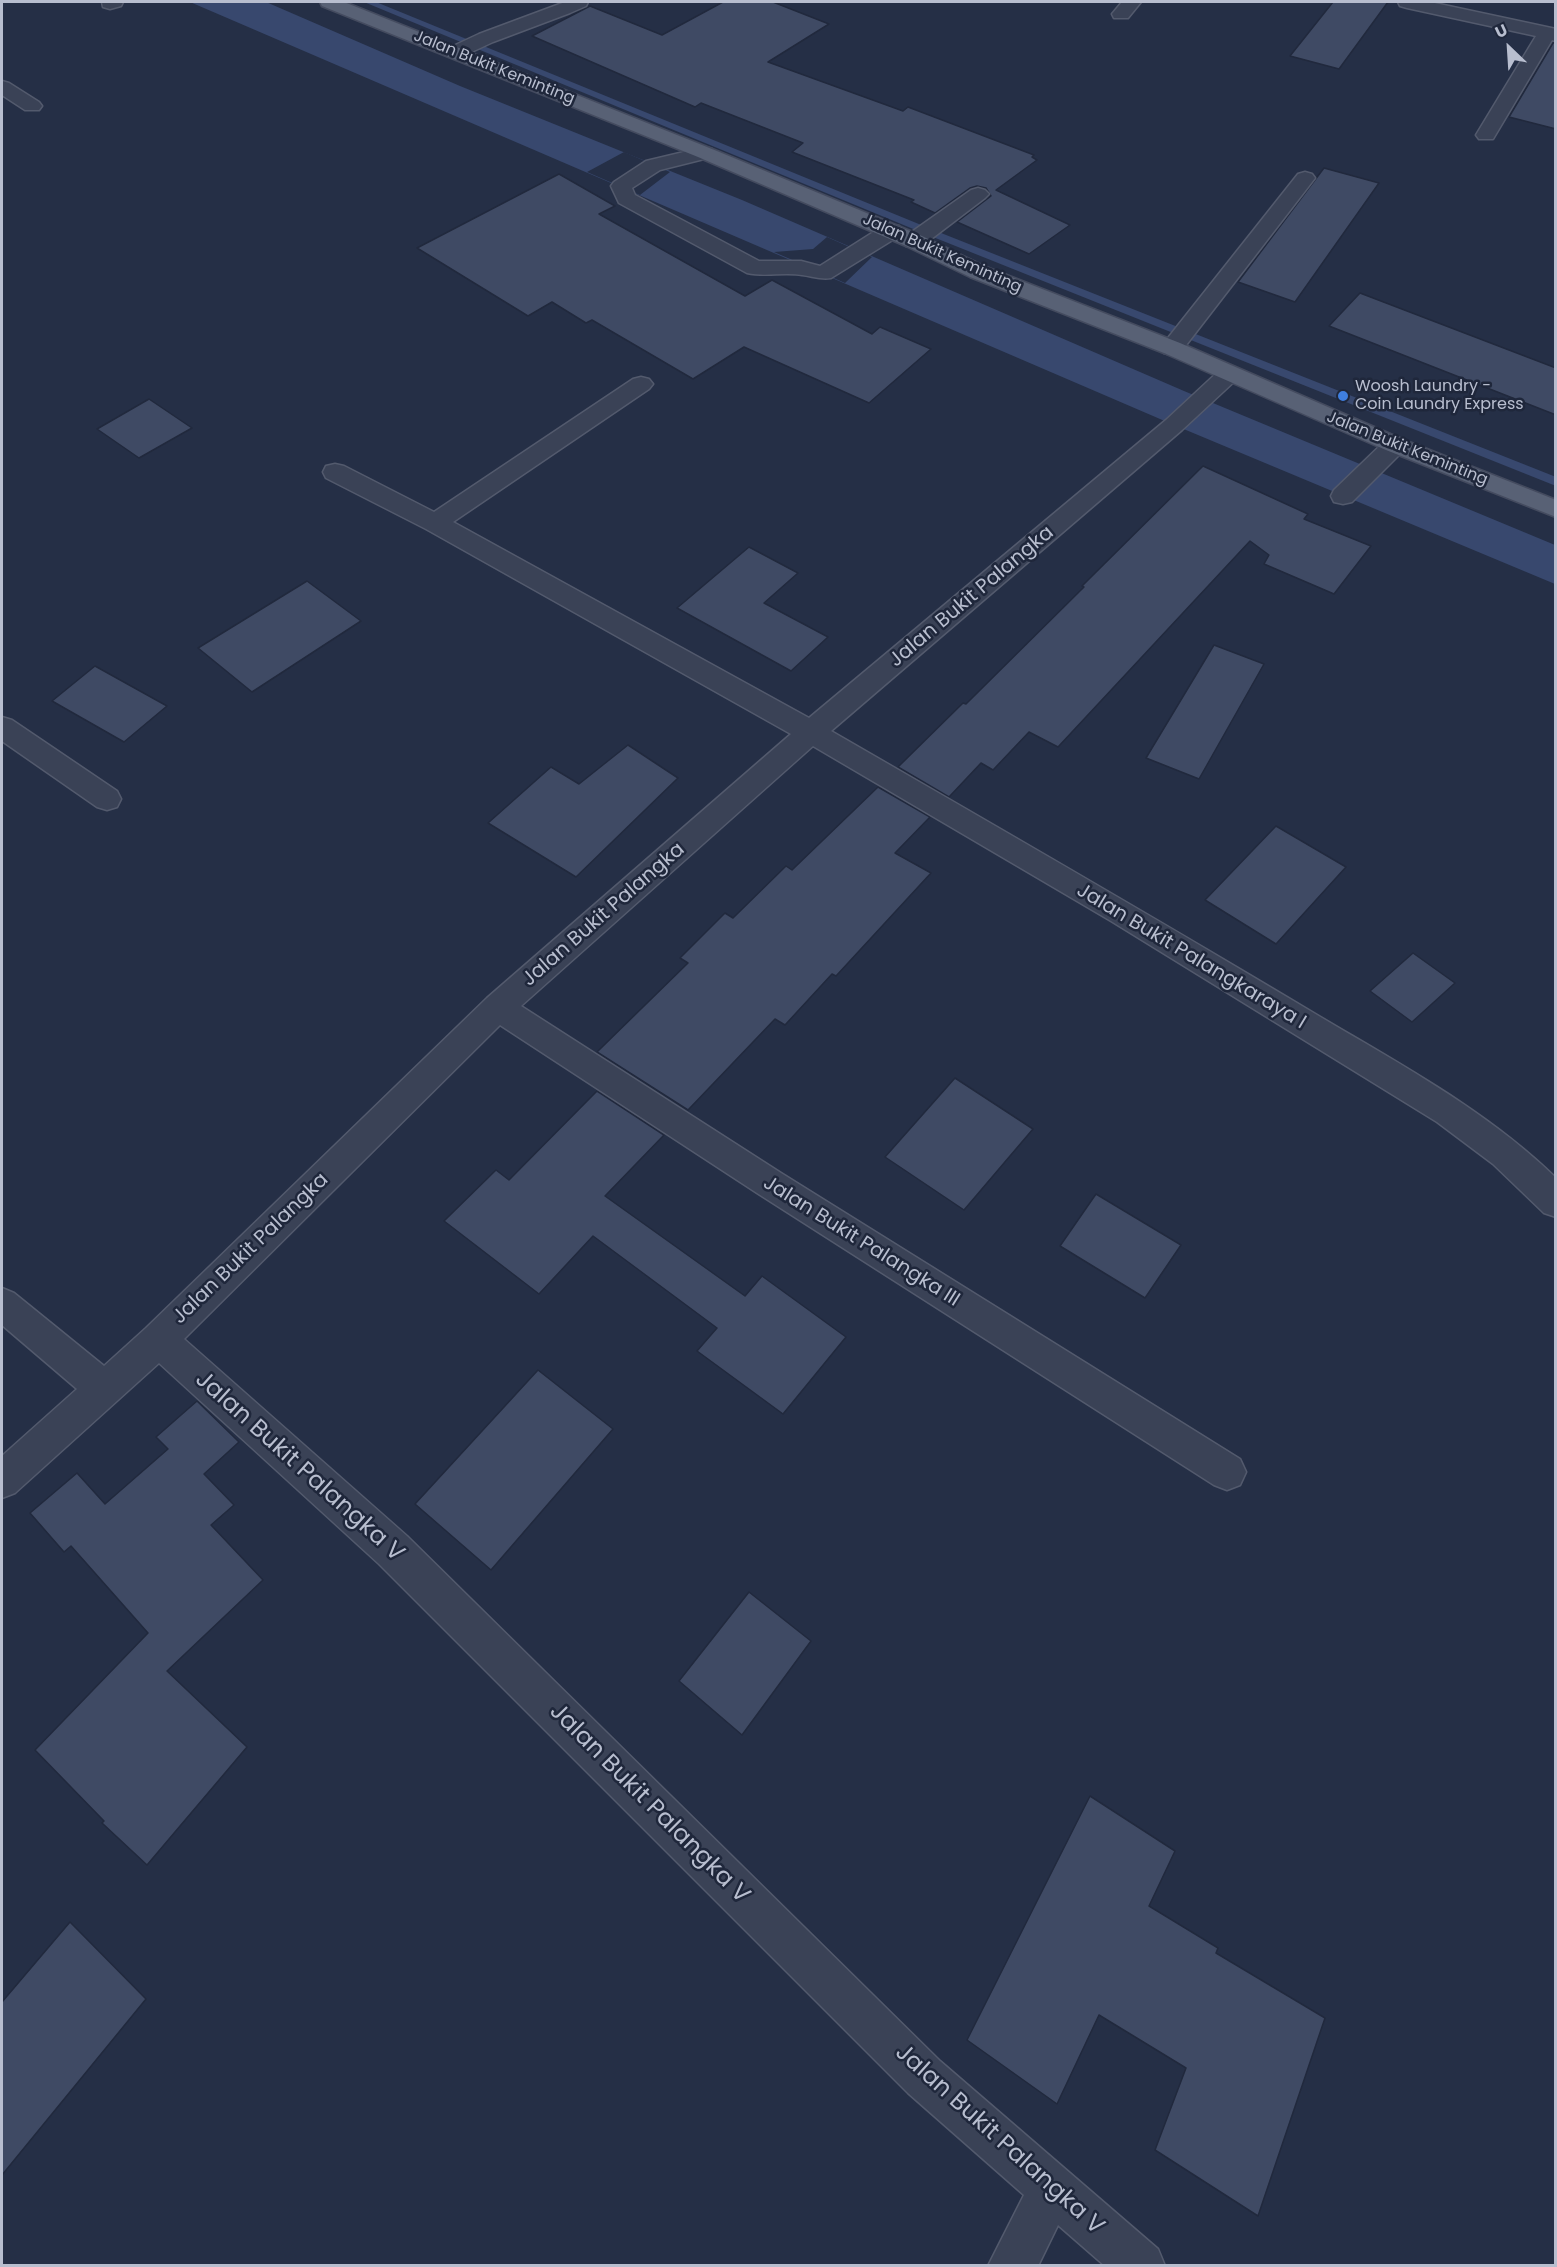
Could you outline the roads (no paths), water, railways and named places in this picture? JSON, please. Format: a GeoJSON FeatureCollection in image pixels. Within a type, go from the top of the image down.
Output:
{"type":"FeatureCollection","features":[{"type":"Feature","properties":{"kind":"main road","name":"Jalan Bukit Keminting"},"geometry":{"type":"LineString","coordinates":[[329,2],[705,153],[914,241],[978,272],[1172,348],[1229,375],[1395,445],[1556,509]]}},
{"type":"Feature","properties":{"kind":"street"},"geometry":{"type":"LineString","coordinates":[[456,52],[476,41],[548,17],[579,2]]}},
{"type":"Feature","properties":{"kind":"street"},"geometry":{"type":"LineString","coordinates":[[1407,2],[1551,34],[1486,135]]}},
{"type":"Feature","properties":{"kind":"street"},"geometry":{"type":"LineString","coordinates":[[2,87],[32,106]]}},
{"type":"Feature","properties":{"kind":"street"},"geometry":{"type":"LineString","coordinates":[[705,153],[653,165],[621,186],[626,199],[755,268],[801,268],[823,273],[891,231]]}},
{"type":"Feature","properties":{"kind":"street"},"geometry":{"type":"LineString","coordinates":[[1172,348],[1305,178]]}},
{"type":"Feature","properties":{"kind":"street"},"geometry":{"type":"LineString","coordinates":[[914,241],[978,194]]}},
{"type":"Feature","properties":{"kind":"street","name":"Jalan Bukit Palangka"},"geometry":{"type":"LineString","coordinates":[[2,1480],[159,1340],[498,1007],[811,732],[1174,425],[1202,397],[1229,375]]}},
{"type":"Feature","properties":{"kind":"street"},"geometry":{"type":"LineString","coordinates":[[435,523],[641,384]]}},
{"type":"Feature","properties":{"kind":"street"},"geometry":{"type":"LineString","coordinates":[[1344,496],[1395,445]]}},
{"type":"Feature","properties":{"kind":"street","name":"Jalan Bukit Palangkaraya I"},"geometry":{"type":"LineString","coordinates":[[335,472],[435,523],[811,732],[1122,913],[1449,1112],[1499,1146],[1556,1202]]}},
{"type":"Feature","properties":{"kind":"street"},"geometry":{"type":"LineString","coordinates":[[2,727],[107,798]]}},
{"type":"Feature","properties":{"kind":"street","name":"Jalan Bukit Palangka III"},"geometry":{"type":"LineString","coordinates":[[498,1007],[769,1184],[1227,1472]]}},
{"type":"Feature","properties":{"kind":"street"},"geometry":{"type":"LineString","coordinates":[[2,1304],[105,1389]]}},
{"type":"Feature","properties":{"kind":"street","name":"Jalan Bukit Palangka V"},"geometry":{"type":"LineString","coordinates":[[159,1340],[393,1550],[924,2078],[1141,2265]]}},
{"type":"Feature","properties":{"kind":"street"},"geometry":{"type":"LineString","coordinates":[[1012,2265],[1052,2189]]}},
{"type":"Feature","properties":{"kind":"water"},"geometry":{"type":"Polygon","coordinates":[[[190,2],[266,2],[460,86],[742,200],[1184,391],[1555,545],[1555,584],[1174,425],[190,2]]]}},
{"type":"Feature","properties":{"kind":"waterway"},"geometry":{"type":"LineString","coordinates":[[369,2],[927,231],[1556,482]]}},
{"type":"Feature","properties":{"kind":"place","name":"Woosh Laundry - Coin Laundry Express"},"geometry":{"type":"Point","coordinates":[1343,396]}}]}
